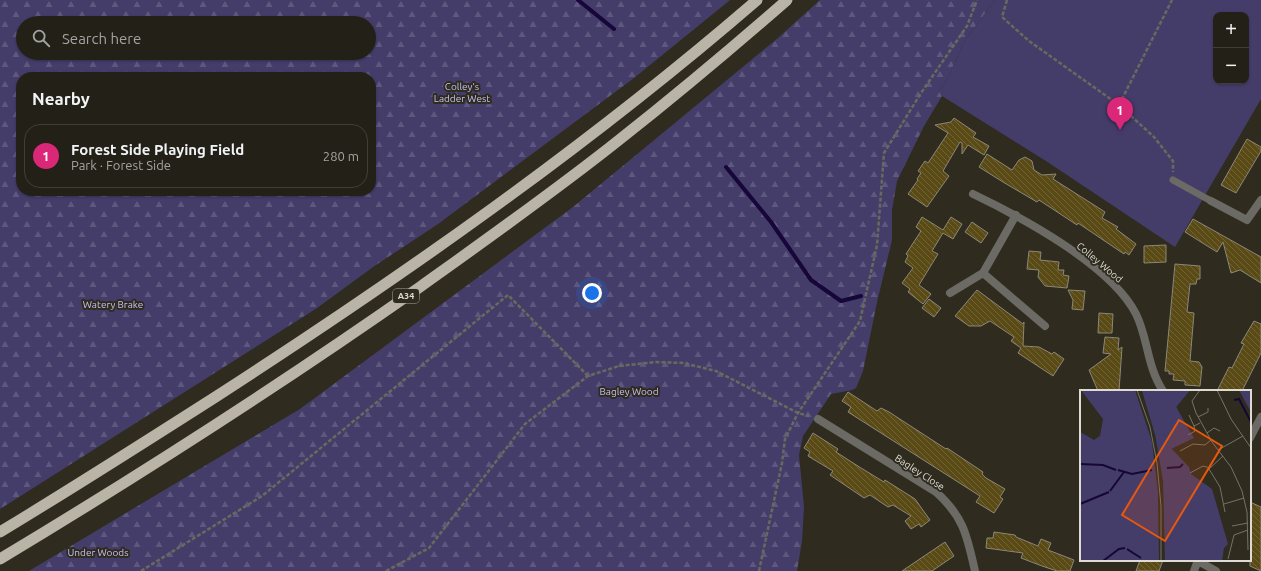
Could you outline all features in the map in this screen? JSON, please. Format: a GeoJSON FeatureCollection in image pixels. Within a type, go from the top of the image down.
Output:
{"type":"FeatureCollection","features":[{"type":"Feature","properties":{"kind":"highway","name":"A34"},"geometry":{"type":"LineString","coordinates":[[0,532],[72,488],[321,329],[484,215],[607,122],[711,39],[756,0]]}},
{"type":"Feature","properties":{"kind":"highway","name":"A34"},"geometry":{"type":"LineString","coordinates":[[0,560],[85,508],[333,348],[502,228],[618,141],[787,0]]}},
{"type":"Feature","properties":{"kind":"street","name":"Colley Wood"},"geometry":{"type":"LineString","coordinates":[[973,194],[1016,215],[1073,252],[1110,281],[1128,300],[1142,327],[1155,379],[1161,390]]}},
{"type":"Feature","properties":{"kind":"street"},"geometry":{"type":"LineString","coordinates":[[1212,201],[1247,220],[1261,200]]}},
{"type":"Feature","properties":{"kind":"street"},"geometry":{"type":"LineString","coordinates":[[950,293],[983,273],[1016,215]]}},
{"type":"Feature","properties":{"kind":"street"},"geometry":{"type":"LineString","coordinates":[[983,273],[1045,326]]}},
{"type":"Feature","properties":{"kind":"street"},"geometry":{"type":"LineString","coordinates":[[1251,434],[1261,417]]}},
{"type":"Feature","properties":{"kind":"street","name":"Bagley Close"},"geometry":{"type":"LineString","coordinates":[[818,419],[936,492],[950,505],[960,521],[968,539],[976,571]]}},
{"type":"Feature","properties":{"kind":"street"},"geometry":{"type":"LineString","coordinates":[[1194,571],[1198,561]]}},
{"type":"Feature","properties":{"kind":"street"},"geometry":{"type":"LineString","coordinates":[[1200,561],[1216,571]]}},
{"type":"Feature","properties":{"kind":"lane"},"geometry":{"type":"LineString","coordinates":[[1174,180],[1212,201]]}},
{"type":"Feature","properties":{"kind":"path"},"geometry":{"type":"LineString","coordinates":[[759,571],[782,463],[785,439],[798,413],[860,321],[877,245],[884,153],[921,92],[967,26],[977,0]]}},
{"type":"Feature","properties":{"kind":"path"},"geometry":{"type":"LineString","coordinates":[[1007,0],[1002,17],[1029,41],[1119,105],[1154,137],[1173,162],[1174,180]]}},
{"type":"Feature","properties":{"kind":"path"},"geometry":{"type":"LineString","coordinates":[[1119,105],[1172,0]]}},
{"type":"Feature","properties":{"kind":"path"},"geometry":{"type":"LineString","coordinates":[[141,571],[262,496],[508,295],[588,376]]}},
{"type":"Feature","properties":{"kind":"path"},"geometry":{"type":"LineString","coordinates":[[386,571],[429,548],[525,424],[588,376],[619,366],[656,362],[683,363],[716,372],[798,413],[816,416],[818,419]]}},
{"type":"Feature","properties":{"kind":"green space"},"geometry":{"type":"Polygon","coordinates":[[[0,0],[730,0],[634,78],[438,224],[373,267],[317,308],[0,509],[0,0]]]}},
{"type":"Feature","properties":{"kind":"green space","name":"Bagley Wood"},"geometry":{"type":"Polygon","coordinates":[[[820,0],[995,0],[964,42],[948,78],[939,91],[942,96],[924,126],[897,181],[892,210],[892,240],[877,302],[863,371],[856,388],[831,394],[803,436],[799,455],[804,507],[802,541],[797,571],[29,571],[300,409],[573,207],[778,38],[820,0]]]}},
{"type":"Feature","properties":{"kind":"green space"},"geometry":{"type":"Polygon","coordinates":[[[995,0],[1261,0],[1261,99],[1175,247],[1046,161],[942,96],[939,91],[948,78],[964,42],[995,0]]]}},
{"type":"Feature","properties":{"kind":"building"},"geometry":{"type":"Polygon","coordinates":[[[954,118],[976,133],[973,137],[989,146],[984,155],[968,145],[962,154],[962,143],[960,142],[943,171],[949,176],[927,207],[908,194],[918,180],[917,179],[921,173],[918,171],[925,161],[928,163],[948,133],[935,125],[951,122],[954,118]]]}},
{"type":"Feature","properties":{"kind":"building"},"geometry":{"type":"Polygon","coordinates":[[[1247,139],[1261,147],[1261,151],[1236,193],[1221,185],[1247,139]]]}},
{"type":"Feature","properties":{"kind":"building"},"geometry":{"type":"Polygon","coordinates":[[[987,154],[1012,170],[1019,160],[1025,157],[1032,161],[1034,170],[1042,175],[1056,174],[1053,179],[1105,212],[1102,218],[1118,227],[1116,229],[1136,244],[1129,255],[1125,252],[1124,254],[1078,223],[1077,225],[1039,200],[1037,202],[979,167],[987,154]]]}},
{"type":"Feature","properties":{"kind":"building"},"geometry":{"type":"Polygon","coordinates":[[[922,217],[943,230],[951,217],[962,224],[953,239],[943,233],[932,251],[938,254],[919,285],[931,294],[923,304],[908,292],[910,289],[902,283],[913,268],[905,262],[908,256],[906,254],[921,231],[916,227],[922,217]]]}},
{"type":"Feature","properties":{"kind":"building"},"geometry":{"type":"Polygon","coordinates":[[[1193,219],[1261,257],[1261,283],[1240,270],[1231,273],[1223,242],[1217,252],[1185,232],[1193,219]]]}},
{"type":"Feature","properties":{"kind":"building"},"geometry":{"type":"Polygon","coordinates":[[[972,222],[988,233],[981,243],[965,232],[972,222]]]}},
{"type":"Feature","properties":{"kind":"building"},"geometry":{"type":"Polygon","coordinates":[[[1166,245],[1166,262],[1144,263],[1144,246],[1166,245]]]}},
{"type":"Feature","properties":{"kind":"building"},"geometry":{"type":"Polygon","coordinates":[[[1029,251],[1041,252],[1040,260],[1059,262],[1058,270],[1064,270],[1063,275],[1069,276],[1067,288],[1045,286],[1038,277],[1039,270],[1027,269],[1029,251]]]}},
{"type":"Feature","properties":{"kind":"building"},"geometry":{"type":"Polygon","coordinates":[[[1175,264],[1200,266],[1200,279],[1197,279],[1196,284],[1190,284],[1187,312],[1194,313],[1190,361],[1199,362],[1202,367],[1200,386],[1185,385],[1185,381],[1173,380],[1174,374],[1169,374],[1169,371],[1165,371],[1175,264]]]}},
{"type":"Feature","properties":{"kind":"building"},"geometry":{"type":"Polygon","coordinates":[[[977,290],[1023,324],[1024,322],[1023,346],[1039,347],[1052,354],[1054,352],[1064,359],[1053,376],[1018,353],[1021,348],[1011,341],[1014,337],[990,321],[981,326],[969,326],[955,316],[977,290]]]}},
{"type":"Feature","properties":{"kind":"building"},"geometry":{"type":"Polygon","coordinates":[[[1068,290],[1085,291],[1083,310],[1072,309],[1073,300],[1068,290]]]}},
{"type":"Feature","properties":{"kind":"building"},"geometry":{"type":"Polygon","coordinates":[[[929,299],[941,308],[934,317],[922,308],[929,299]]]}},
{"type":"Feature","properties":{"kind":"building"},"geometry":{"type":"Polygon","coordinates":[[[1099,313],[1113,314],[1112,333],[1098,333],[1099,313]]]}},
{"type":"Feature","properties":{"kind":"building"},"geometry":{"type":"Polygon","coordinates":[[[1254,321],[1261,324],[1261,353],[1242,390],[1218,390],[1229,367],[1232,368],[1244,344],[1241,343],[1254,321]]]}},
{"type":"Feature","properties":{"kind":"building"},"geometry":{"type":"Polygon","coordinates":[[[1105,337],[1119,338],[1118,350],[1122,347],[1119,390],[1098,390],[1089,370],[1111,354],[1103,353],[1105,337]]]}},
{"type":"Feature","properties":{"kind":"building"},"geometry":{"type":"Polygon","coordinates":[[[848,392],[877,411],[881,408],[889,412],[946,449],[947,448],[983,472],[982,474],[986,478],[1005,489],[1000,497],[1003,499],[994,513],[976,502],[980,496],[848,412],[851,407],[842,401],[848,392]]]}},
{"type":"Feature","properties":{"kind":"building"},"geometry":{"type":"Polygon","coordinates":[[[813,433],[838,449],[836,452],[884,482],[885,480],[915,499],[930,520],[921,527],[919,524],[911,529],[905,521],[911,516],[893,505],[888,507],[870,495],[864,498],[830,475],[833,471],[808,456],[810,452],[804,448],[813,433]]]}},
{"type":"Feature","properties":{"kind":"building"},"geometry":{"type":"Polygon","coordinates":[[[1251,502],[1261,507],[1261,571],[1250,566],[1251,502]]]}},
{"type":"Feature","properties":{"kind":"building"},"geometry":{"type":"Polygon","coordinates":[[[994,532],[1015,535],[1016,537],[1038,546],[1041,539],[1051,543],[1048,550],[1074,560],[1070,571],[1057,571],[1021,558],[1023,553],[986,548],[987,538],[993,538],[994,532]]]}},
{"type":"Feature","properties":{"kind":"building"},"geometry":{"type":"Polygon","coordinates":[[[945,542],[954,556],[932,571],[902,571],[945,542]]]}},
{"type":"Feature","properties":{"kind":"building"},"geometry":{"type":"Polygon","coordinates":[[[1140,561],[1163,561],[1159,571],[1136,571],[1140,561]]]}},
{"type":"Feature","properties":{"kind":"waterway"},"geometry":{"type":"LineString","coordinates":[[578,0],[614,29]]}},
{"type":"Feature","properties":{"kind":"waterway"},"geometry":{"type":"LineString","coordinates":[[726,167],[771,222],[811,280],[841,301],[861,296]]}},
{"type":"Feature","properties":{"kind":"place","name":"Forest Side Playing Field"},"geometry":{"type":"Point","coordinates":[1120,130]}},
{"type":"Feature","properties":{"kind":"park label","name":"Colley's Ladder West"},"geometry":{"type":"Point","coordinates":[462,92]}},
{"type":"Feature","properties":{"kind":"park label","name":"Watery Brake"},"geometry":{"type":"Point","coordinates":[113,304]}},
{"type":"Feature","properties":{"kind":"park label","name":"Under Woods"},"geometry":{"type":"Point","coordinates":[98,552]}}]}
